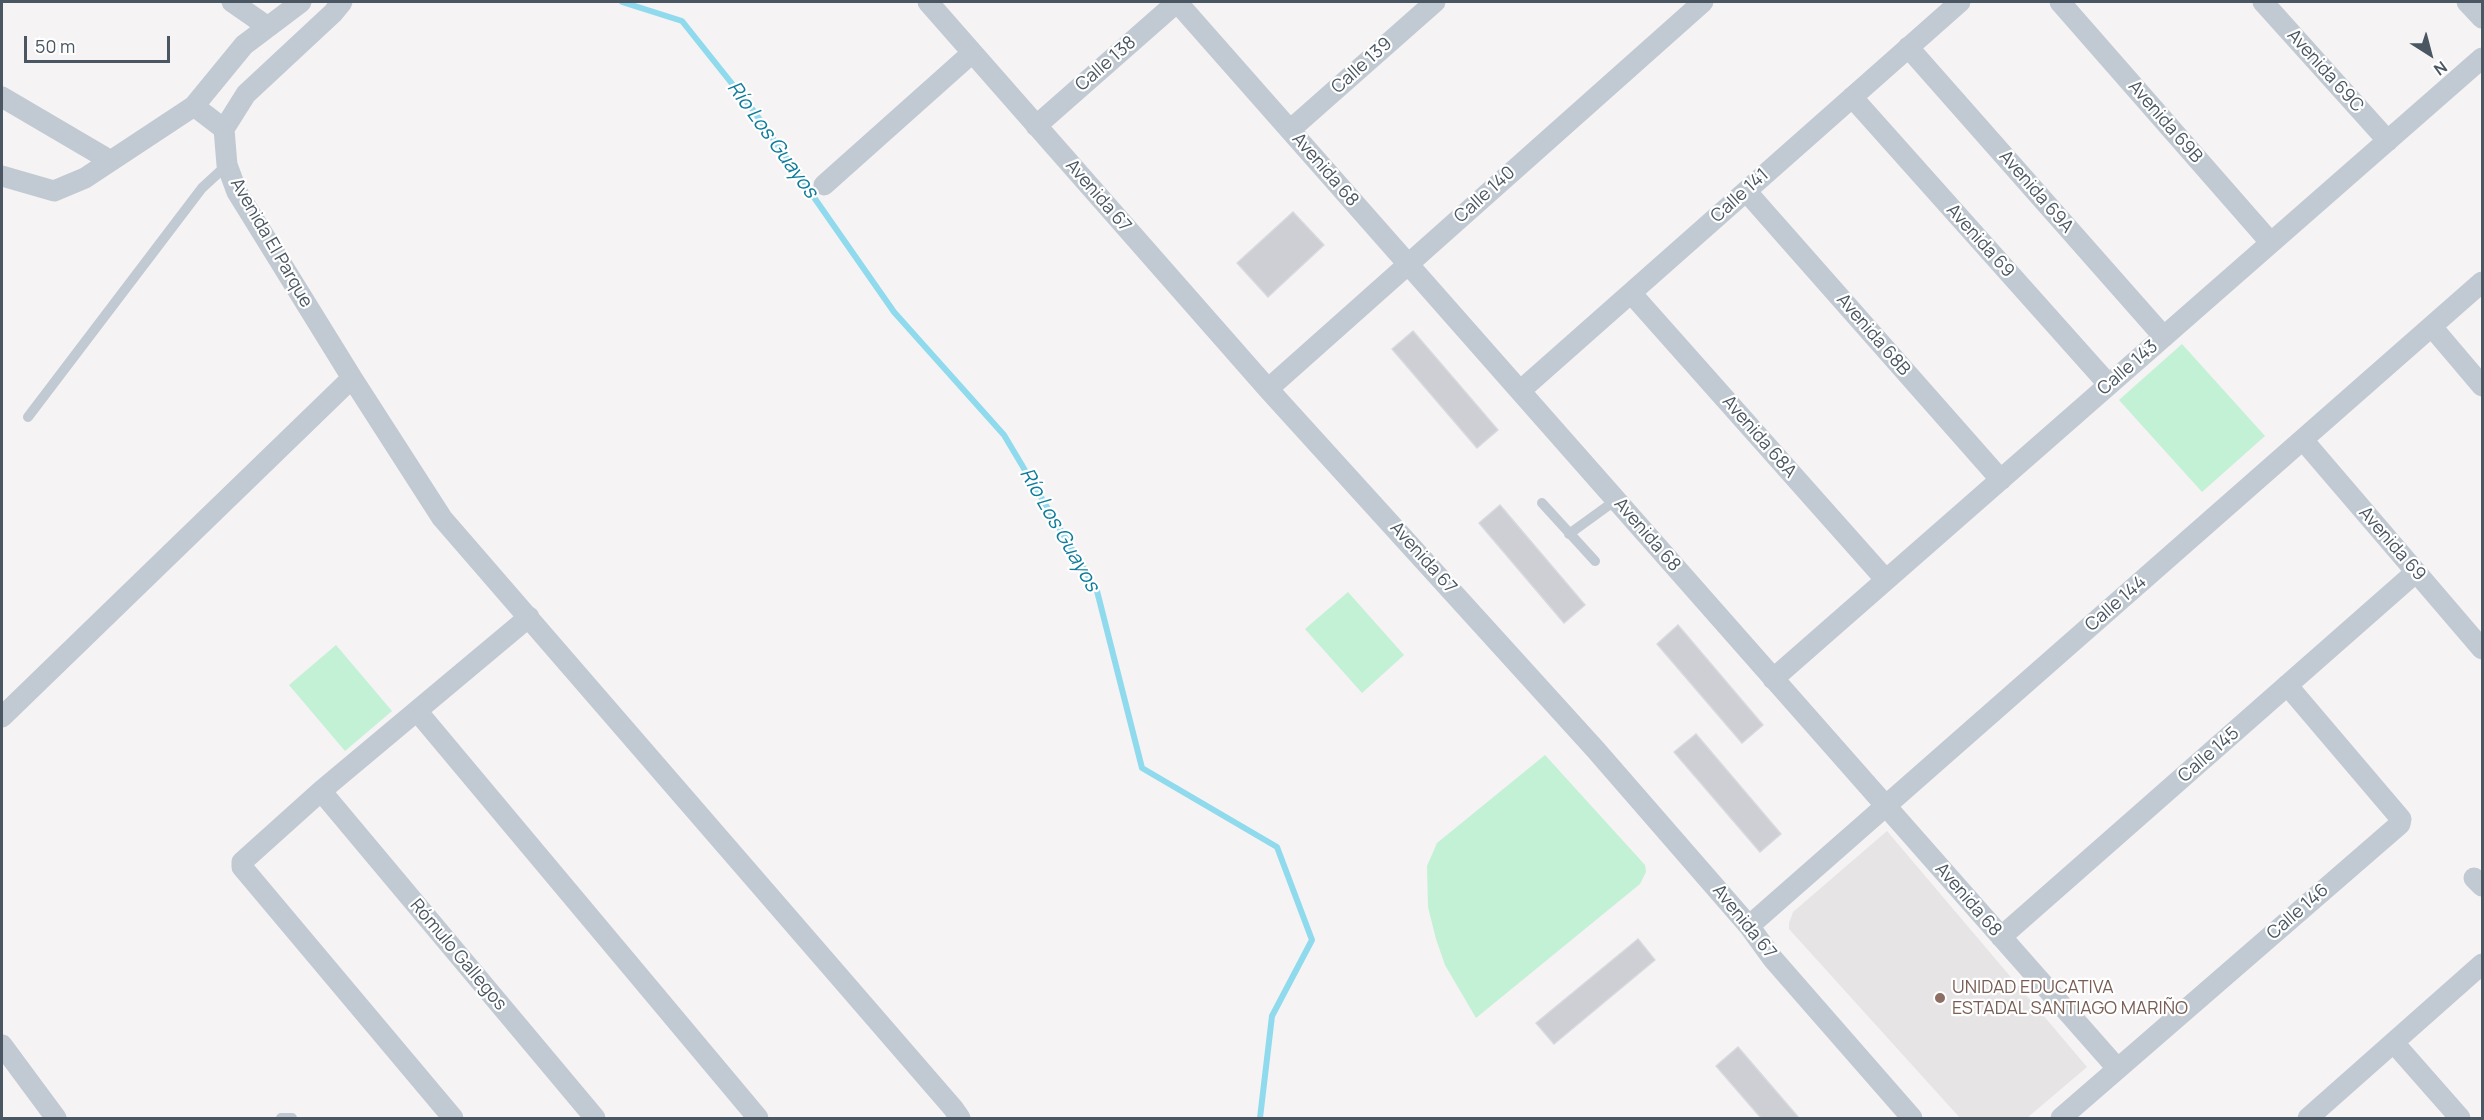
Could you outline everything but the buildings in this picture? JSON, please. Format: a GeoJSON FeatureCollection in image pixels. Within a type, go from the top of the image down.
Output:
{"type":"FeatureCollection","features":[{"type":"Feature","properties":{"kind":"street"},"geometry":{"type":"LineString","coordinates":[[232,2],[268,27]]}},
{"type":"Feature","properties":{"kind":"street"},"geometry":{"type":"LineString","coordinates":[[2,177],[54,190],[85,178],[194,106],[244,45],[301,2]]}},
{"type":"Feature","properties":{"kind":"street"},"geometry":{"type":"LineString","coordinates":[[194,106],[224,129],[246,94],[342,2]]}},
{"type":"Feature","properties":{"kind":"street","name":"Avenida 67"},"geometry":{"type":"LineString","coordinates":[[928,2],[1268,389],[1595,749],[1912,1119]]}},
{"type":"Feature","properties":{"kind":"street","name":"Calle 138"},"geometry":{"type":"LineString","coordinates":[[1036,126],[1177,2]]}},
{"type":"Feature","properties":{"kind":"street","name":"Avenida 68"},"geometry":{"type":"LineString","coordinates":[[1177,2],[2117,1068]]}},
{"type":"Feature","properties":{"kind":"street","name":"Calle 139"},"geometry":{"type":"LineString","coordinates":[[1290,130],[1435,2]]}},
{"type":"Feature","properties":{"kind":"street","name":"Calle 140"},"geometry":{"type":"LineString","coordinates":[[1268,389],[1703,2]]}},
{"type":"Feature","properties":{"kind":"street","name":"Calle 141"},"geometry":{"type":"LineString","coordinates":[[1520,391],[1959,2]]}},
{"type":"Feature","properties":{"kind":"street","name":"Avenida 69B"},"geometry":{"type":"LineString","coordinates":[[2060,2],[2271,243]]}},
{"type":"Feature","properties":{"kind":"street","name":"Avenida 69C"},"geometry":{"type":"LineString","coordinates":[[2264,2],[2388,141]]}},
{"type":"Feature","properties":{"kind":"street"},"geometry":{"type":"LineString","coordinates":[[2467,2],[2482,18]]}},
{"type":"Feature","properties":{"kind":"street","name":"Avenida 69A"},"geometry":{"type":"LineString","coordinates":[[1908,48],[2164,337]]}},
{"type":"Feature","properties":{"kind":"street"},"geometry":{"type":"LineString","coordinates":[[824,185],[972,53]]}},
{"type":"Feature","properties":{"kind":"street","name":"Calle 143"},"geometry":{"type":"LineString","coordinates":[[1773,679],[2482,58]]}},
{"type":"Feature","properties":{"kind":"street"},"geometry":{"type":"LineString","coordinates":[[2,97],[111,161]]}},
{"type":"Feature","properties":{"kind":"street","name":"Avenida 69"},"geometry":{"type":"LineString","coordinates":[[1852,97],[2109,385]]}},
{"type":"Feature","properties":{"kind":"street","name":"Avenida El Parque"},"geometry":{"type":"LineString","coordinates":[[224,129],[227,165],[237,192],[351,378],[442,518],[529,617],[952,1115]]}},
{"type":"Feature","properties":{"kind":"street","name":"Avenida 68B"},"geometry":{"type":"LineString","coordinates":[[1746,191],[2001,480]]}},
{"type":"Feature","properties":{"kind":"street","name":"Calle 144"},"geometry":{"type":"LineString","coordinates":[[1749,926],[2482,282]]}},
{"type":"Feature","properties":{"kind":"street","name":"Avenida 68A"},"geometry":{"type":"LineString","coordinates":[[1631,293],[1886,580]]}},
{"type":"Feature","properties":{"kind":"street"},"geometry":{"type":"LineString","coordinates":[[2432,327],[2482,386]]}},
{"type":"Feature","properties":{"kind":"street"},"geometry":{"type":"LineString","coordinates":[[2,717],[351,378]]}},
{"type":"Feature","properties":{"kind":"street","name":"Avenida 69"},"geometry":{"type":"LineString","coordinates":[[2303,440],[2482,649]]}},
{"type":"Feature","properties":{"kind":"street","name":"Calle 145"},"geometry":{"type":"LineString","coordinates":[[2001,937],[2416,572]]}},
{"type":"Feature","properties":{"kind":"street"},"geometry":{"type":"LineString","coordinates":[[453,1119],[242,867],[245,858],[321,791],[529,617]]}},
{"type":"Feature","properties":{"kind":"street","name":"Calle 146"},"geometry":{"type":"LineString","coordinates":[[2061,1119],[2400,824],[2401,819],[2287,685]]}},
{"type":"Feature","properties":{"kind":"street"},"geometry":{"type":"LineString","coordinates":[[417,711],[758,1119]]}},
{"type":"Feature","properties":{"kind":"street","name":"Rómulo Gallegos"},"geometry":{"type":"LineString","coordinates":[[321,791],[595,1119]]}},
{"type":"Feature","properties":{"kind":"street"},"geometry":{"type":"LineString","coordinates":[[2308,1119],[2482,964]]}},
{"type":"Feature","properties":{"kind":"street"},"geometry":{"type":"LineString","coordinates":[[2394,1043],[2460,1119]]}},
{"type":"Feature","properties":{"kind":"street"},"geometry":{"type":"LineString","coordinates":[[2,1046],[56,1119]]}},
{"type":"Feature","properties":{"kind":"lane"},"geometry":{"type":"LineString","coordinates":[[28,417],[202,188],[227,165]]}},
{"type":"Feature","properties":{"kind":"lane"},"geometry":{"type":"LineString","coordinates":[[1569,534],[1616,500]]}},
{"type":"Feature","properties":{"kind":"lane"},"geometry":{"type":"LineString","coordinates":[[1542,502],[1595,561]]}},
{"type":"Feature","properties":{"kind":"lane"},"geometry":{"type":"LineString","coordinates":[[281,1119],[284,1117],[292,1119]]}},
{"type":"Feature","properties":{"kind":"shaded area","name":"UNIDAD EDUCATIVA ESTADAL SANTIAGO MARIÑO"},"geometry":{"type":"Polygon","coordinates":[[[1887,831],[2087,1067],[2027,1118],[1960,1118],[1789,929],[1793,912],[1887,831]]]}},
{"type":"Feature","properties":{"kind":"green space"},"geometry":{"type":"Polygon","coordinates":[[[2182,344],[2265,436],[2202,492],[2119,400],[2182,344]]]}},
{"type":"Feature","properties":{"kind":"green space"},"geometry":{"type":"Polygon","coordinates":[[[1348,592],[1404,655],[1362,693],[1305,629],[1348,592]]]}},
{"type":"Feature","properties":{"kind":"green space"},"geometry":{"type":"Polygon","coordinates":[[[336,645],[392,711],[345,751],[289,685],[336,645]]]}},
{"type":"Feature","properties":{"kind":"green space"},"geometry":{"type":"Polygon","coordinates":[[[1545,755],[1645,865],[1646,872],[1640,884],[1476,1018],[1445,965],[1436,939],[1428,907],[1427,866],[1437,843],[1545,755]]]}},
{"type":"Feature","properties":{"kind":"waterway","name":"Río Los Guayos"},"geometry":{"type":"LineString","coordinates":[[622,2],[682,21],[753,110],[894,312],[1004,435],[1097,591],[1142,768],[1277,847],[1312,940],[1272,1016],[1260,1118]]}},
{"type":"Feature","properties":{"kind":"place","name":"UNIDAD EDUCATIVA ESTADAL SANTIAGO MARIÑO"},"geometry":{"type":"Point","coordinates":[1940,998]}}]}
